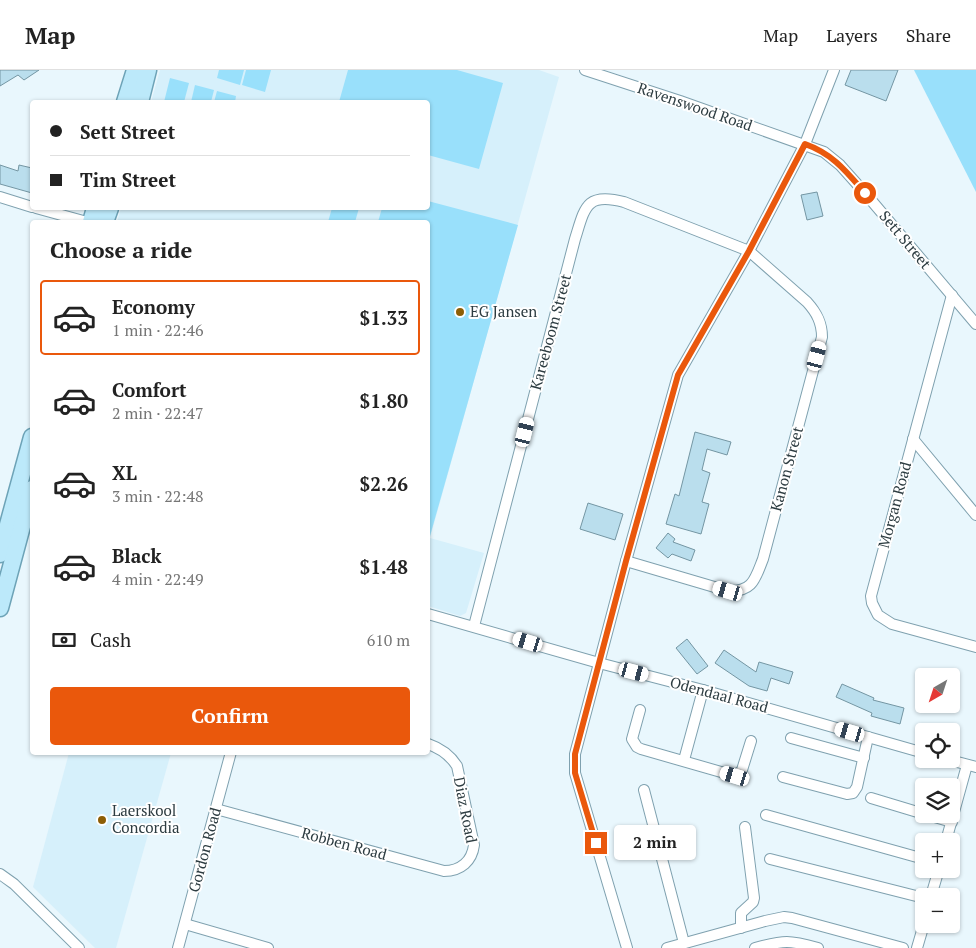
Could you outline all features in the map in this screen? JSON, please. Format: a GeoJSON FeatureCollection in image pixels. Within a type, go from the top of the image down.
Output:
{"type":"FeatureCollection","features":[{"type":"Feature","properties":{"kind":"main road"},"geometry":{"type":"LineString","coordinates":[[126,100],[135,70]]}},
{"type":"Feature","properties":{"kind":"main road"},"geometry":{"type":"LineString","coordinates":[[140,100],[148,70]]}},
{"type":"Feature","properties":{"kind":"main road"},"geometry":{"type":"LineString","coordinates":[[0,554],[30,444]]}},
{"type":"Feature","properties":{"kind":"main road"},"geometry":{"type":"LineString","coordinates":[[0,606],[30,496]]}},
{"type":"Feature","properties":{"kind":"street","name":"Ravenswood Road"},"geometry":{"type":"LineString","coordinates":[[585,70],[805,144]]}},
{"type":"Feature","properties":{"kind":"street"},"geometry":{"type":"LineString","coordinates":[[626,948],[574,766],[575,754],[678,375],[749,251],[805,144],[834,70]]}},
{"type":"Feature","properties":{"kind":"street","name":"Sett Street"},"geometry":{"type":"LineString","coordinates":[[805,144],[824,152],[840,165],[976,324]]}},
{"type":"Feature","properties":{"kind":"street"},"geometry":{"type":"LineString","coordinates":[[0,197],[30,206]]}},
{"type":"Feature","properties":{"kind":"street","name":"Kareeboom Street"},"geometry":{"type":"LineString","coordinates":[[474,626],[575,239],[590,204],[605,198],[624,202],[749,251]]}},
{"type":"Feature","properties":{"kind":"street"},"geometry":{"type":"LineString","coordinates":[[45,210],[80,220]]}},
{"type":"Feature","properties":{"kind":"street","name":"Kanon Street"},"geometry":{"type":"LineString","coordinates":[[626,561],[728,591],[739,591],[753,583],[763,559],[822,337],[822,330],[815,311],[807,302],[749,251]]}},
{"type":"Feature","properties":{"kind":"street","name":"Morgan Road"},"geometry":{"type":"LineString","coordinates":[[952,295],[871,596],[878,615],[892,624],[976,647]]}},
{"type":"Feature","properties":{"kind":"street"},"geometry":{"type":"LineString","coordinates":[[913,439],[976,515]]}},
{"type":"Feature","properties":{"kind":"street","name":"Odendaal Road"},"geometry":{"type":"LineString","coordinates":[[430,615],[915,750]]}},
{"type":"Feature","properties":{"kind":"street"},"geometry":{"type":"LineString","coordinates":[[684,760],[703,690]]}},
{"type":"Feature","properties":{"kind":"street"},"geometry":{"type":"LineString","coordinates":[[640,710],[632,734],[632,739],[637,747],[735,776],[742,770],[751,741]]}},
{"type":"Feature","properties":{"kind":"street"},"geometry":{"type":"LineString","coordinates":[[783,777],[850,794],[853,793],[857,787],[868,737]]}},
{"type":"Feature","properties":{"kind":"street"},"geometry":{"type":"LineString","coordinates":[[791,738],[864,758]]}},
{"type":"Feature","properties":{"kind":"street","name":"Diaz Road"},"geometry":{"type":"LineString","coordinates":[[430,745],[441,750],[456,766],[474,844],[472,856],[468,861]]}},
{"type":"Feature","properties":{"kind":"street","name":"Gordon Road"},"geometry":{"type":"LineString","coordinates":[[178,948],[231,755]]}},
{"type":"Feature","properties":{"kind":"street"},"geometry":{"type":"LineString","coordinates":[[960,800],[972,766]]}},
{"type":"Feature","properties":{"kind":"street"},"geometry":{"type":"LineString","coordinates":[[644,790],[684,943]]}},
{"type":"Feature","properties":{"kind":"street"},"geometry":{"type":"LineString","coordinates":[[871,798],[915,811]]}},
{"type":"Feature","properties":{"kind":"street","name":"Robben Road"},"geometry":{"type":"LineString","coordinates":[[216,809],[444,871],[453,871],[468,861]]}},
{"type":"Feature","properties":{"kind":"street"},"geometry":{"type":"LineString","coordinates":[[766,815],[915,856]]}},
{"type":"Feature","properties":{"kind":"street"},"geometry":{"type":"LineString","coordinates":[[741,928],[741,914],[753,902],[754,898],[745,826]]}},
{"type":"Feature","properties":{"kind":"street"},"geometry":{"type":"LineString","coordinates":[[770,859],[915,896]]}},
{"type":"Feature","properties":{"kind":"street"},"geometry":{"type":"LineString","coordinates":[[0,874],[14,884],[79,948]]}},
{"type":"Feature","properties":{"kind":"street"},"geometry":{"type":"LineString","coordinates":[[667,948],[776,918],[792,918],[903,948]]}},
{"type":"Feature","properties":{"kind":"street"},"geometry":{"type":"LineString","coordinates":[[185,924],[268,948]]}},
{"type":"Feature","properties":{"kind":"street"},"geometry":{"type":"LineString","coordinates":[[917,948],[921,933]]}},
{"type":"Feature","properties":{"kind":"street"},"geometry":{"type":"LineString","coordinates":[[705,937],[708,948]]}},
{"type":"Feature","properties":{"kind":"street"},"geometry":{"type":"LineString","coordinates":[[756,948],[782,941],[793,941],[818,948]]}},
{"type":"Feature","properties":{"kind":"shaded area","name":"EG Jansen"},"geometry":{"type":"Polygon","coordinates":[[[160,70],[539,70],[559,77],[430,538],[430,220],[118,220],[120,210],[430,210],[430,100],[152,100],[160,70]]]}},
{"type":"Feature","properties":{"kind":"shaded area"},"geometry":{"type":"Polygon","coordinates":[[[219,70],[244,70],[240,85],[217,78],[219,70]]]}},
{"type":"Feature","properties":{"kind":"shaded area"},"geometry":{"type":"Polygon","coordinates":[[[246,70],[271,70],[265,92],[242,85],[246,70]]]}},
{"type":"Feature","properties":{"kind":"shaded area"},"geometry":{"type":"Polygon","coordinates":[[[348,70],[457,70],[503,83],[479,169],[430,156],[430,100],[340,100],[348,70]]]}},
{"type":"Feature","properties":{"kind":"shaded area"},"geometry":{"type":"Polygon","coordinates":[[[914,70],[976,70],[976,192],[914,70]]]}},
{"type":"Feature","properties":{"kind":"shaded area"},"geometry":{"type":"Polygon","coordinates":[[[170,78],[189,83],[185,100],[164,100],[170,78]]]}},
{"type":"Feature","properties":{"kind":"shaded area"},"geometry":{"type":"Polygon","coordinates":[[[195,85],[214,90],[212,100],[191,100],[195,85]]]}},
{"type":"Feature","properties":{"kind":"shaded area"},"geometry":{"type":"Polygon","coordinates":[[[217,91],[236,96],[235,100],[215,100],[217,91]]]}},
{"type":"Feature","properties":{"kind":"shaded area"},"geometry":{"type":"Polygon","coordinates":[[[430,202],[518,225],[430,536],[430,220],[379,220],[381,210],[430,210],[430,202]]]}},
{"type":"Feature","properties":{"kind":"shaded area"},"geometry":{"type":"Polygon","coordinates":[[[331,210],[358,210],[356,220],[329,220],[331,210]]]}},
{"type":"Feature","properties":{"kind":"shaded area","name":"EG Jansen"},"geometry":{"type":"Polygon","coordinates":[[[430,538],[484,553],[466,613],[460,616],[430,607],[430,538]]]}},
{"type":"Feature","properties":{"kind":"shaded area","name":"Laerskool Concordia"},"geometry":{"type":"Polygon","coordinates":[[[68,755],[170,755],[116,948],[95,948],[33,887],[68,755]]]}},
{"type":"Feature","properties":{"kind":"building"},"geometry":{"type":"Polygon","coordinates":[[[0,70],[39,70],[24,80],[18,75],[0,86],[0,70]]]}},
{"type":"Feature","properties":{"kind":"building"},"geometry":{"type":"Polygon","coordinates":[[[851,70],[898,70],[886,101],[845,85],[851,70]]]}},
{"type":"Feature","properties":{"kind":"building"},"geometry":{"type":"Polygon","coordinates":[[[0,165],[18,171],[19,165],[30,168],[30,192],[0,184],[0,165]]]}},
{"type":"Feature","properties":{"kind":"building"},"geometry":{"type":"Polygon","coordinates":[[[817,192],[823,216],[807,220],[801,195],[817,192]]]}},
{"type":"Feature","properties":{"kind":"building"},"geometry":{"type":"Polygon","coordinates":[[[695,432],[731,442],[727,455],[707,449],[702,470],[710,473],[702,502],[709,504],[701,534],[666,524],[675,494],[679,496],[695,432]]]}},
{"type":"Feature","properties":{"kind":"building"},"geometry":{"type":"Polygon","coordinates":[[[588,503],[623,514],[615,540],[580,529],[588,503]]]}},
{"type":"Feature","properties":{"kind":"building"},"geometry":{"type":"Polygon","coordinates":[[[668,533],[675,539],[673,542],[695,550],[691,561],[672,554],[668,558],[656,548],[668,533]]]}},
{"type":"Feature","properties":{"kind":"building"},"geometry":{"type":"Polygon","coordinates":[[[687,639],[708,666],[697,674],[676,648],[687,639]]]}},
{"type":"Feature","properties":{"kind":"building"},"geometry":{"type":"Polygon","coordinates":[[[724,650],[756,672],[759,662],[793,672],[789,684],[771,678],[767,691],[749,686],[715,663],[724,650]]]}},
{"type":"Feature","properties":{"kind":"building"},"geometry":{"type":"Polygon","coordinates":[[[842,684],[874,698],[873,700],[904,708],[900,724],[871,716],[872,713],[836,697],[842,684]]]}},
{"type":"Feature","properties":{"kind":"place","name":"EG Jansen"},"geometry":{"type":"Point","coordinates":[460,312]}},
{"type":"Feature","properties":{"kind":"place","name":"Laerskool Concordia"},"geometry":{"type":"Point","coordinates":[102,820]}},
{"type":"Feature","properties":{"kind":"route"},"geometry":{"type":"LineString","coordinates":[[596,843],[575,773],[575,754],[678,375],[749,251],[805,144],[824,152],[840,165],[865,193]]}}]}
